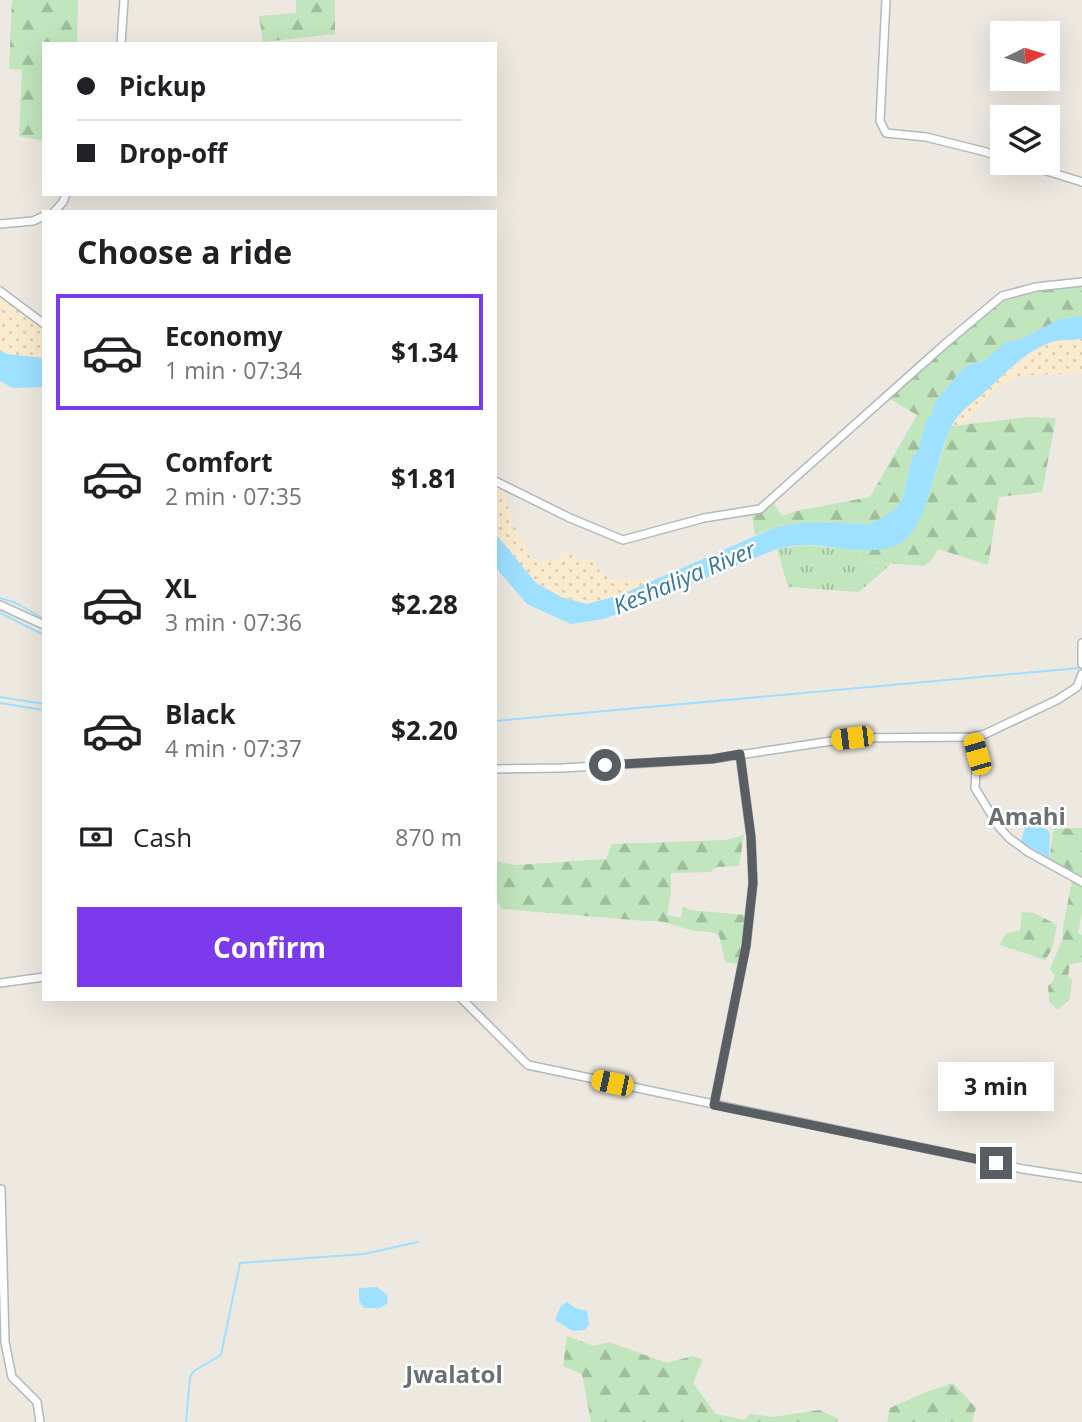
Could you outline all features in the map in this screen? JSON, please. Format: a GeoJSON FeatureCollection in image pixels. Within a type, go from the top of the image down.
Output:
{"type":"FeatureCollection","features":[{"type":"Feature","properties":{"kind":"street"},"geometry":{"type":"LineString","coordinates":[[121,42],[124,0]]}},
{"type":"Feature","properties":{"kind":"street"},"geometry":{"type":"LineString","coordinates":[[886,0],[880,121],[882,129],[896,136],[926,137],[990,154]]}},
{"type":"Feature","properties":{"kind":"street"},"geometry":{"type":"LineString","coordinates":[[1059,175],[1082,182]]}},
{"type":"Feature","properties":{"kind":"street"},"geometry":{"type":"LineString","coordinates":[[0,224],[33,221],[42,217]]}},
{"type":"Feature","properties":{"kind":"street"},"geometry":{"type":"LineString","coordinates":[[497,482],[622,540],[704,517],[760,509],[1002,296],[1036,287],[1082,282]]}},
{"type":"Feature","properties":{"kind":"street"},"geometry":{"type":"LineString","coordinates":[[0,291],[42,322]]}},
{"type":"Feature","properties":{"kind":"street"},"geometry":{"type":"LineString","coordinates":[[0,605],[42,624]]}},
{"type":"Feature","properties":{"kind":"street"},"geometry":{"type":"LineString","coordinates":[[1082,643],[1082,663]]}},
{"type":"Feature","properties":{"kind":"street"},"geometry":{"type":"LineString","coordinates":[[497,769],[712,759],[852,738],[972,737],[985,734],[1057,700],[1077,687],[1082,674]]}},
{"type":"Feature","properties":{"kind":"street"},"geometry":{"type":"LineString","coordinates":[[972,737],[977,754],[975,788],[999,827],[1028,852],[1082,882]]}},
{"type":"Feature","properties":{"kind":"street"},"geometry":{"type":"LineString","coordinates":[[714,1105],[746,946],[753,883],[751,837],[740,754]]}},
{"type":"Feature","properties":{"kind":"street"},"geometry":{"type":"LineString","coordinates":[[0,983],[42,978]]}},
{"type":"Feature","properties":{"kind":"street"},"geometry":{"type":"LineString","coordinates":[[464,1001],[528,1065],[1023,1169],[1082,1178]]}},
{"type":"Feature","properties":{"kind":"street"},"geometry":{"type":"LineString","coordinates":[[1,1189],[5,1342],[12,1377],[37,1402],[40,1422]]}},
{"type":"Feature","properties":{"kind":"green space"},"geometry":{"type":"Polygon","coordinates":[[[12,0],[78,0],[77,42],[42,42],[42,141],[19,136],[22,70],[9,69],[12,0]]]}},
{"type":"Feature","properties":{"kind":"green space"},"geometry":{"type":"Polygon","coordinates":[[[296,0],[335,0],[335,34],[263,42],[259,16],[296,13],[296,0]]]}},
{"type":"Feature","properties":{"kind":"green space"},"geometry":{"type":"Polygon","coordinates":[[[1082,282],[1082,316],[1061,319],[1021,339],[1005,343],[986,360],[968,365],[935,402],[925,424],[919,449],[912,458],[903,498],[897,507],[870,524],[807,522],[776,527],[755,535],[752,516],[744,511],[760,509],[771,499],[782,516],[870,497],[917,415],[885,396],[1002,296],[1082,282]]]}},
{"type":"Feature","properties":{"kind":"green space"},"geometry":{"type":"Polygon","coordinates":[[[1029,417],[1056,418],[1042,492],[999,497],[988,565],[938,549],[931,561],[923,566],[860,561],[861,550],[893,546],[905,538],[914,525],[930,493],[951,426],[1029,417]]]}},
{"type":"Feature","properties":{"kind":"green space"},"geometry":{"type":"Polygon","coordinates":[[[802,545],[861,550],[860,561],[891,564],[859,592],[788,587],[777,549],[802,545]]]}},
{"type":"Feature","properties":{"kind":"green space"},"geometry":{"type":"Polygon","coordinates":[[[1082,828],[1082,913],[1078,933],[1082,935],[1082,962],[1070,964],[1070,998],[1058,1010],[1049,1002],[1048,986],[1055,975],[1050,969],[1063,938],[1072,881],[1069,870],[1049,860],[1054,829],[1082,828]]]}},
{"type":"Feature","properties":{"kind":"green space"},"geometry":{"type":"Polygon","coordinates":[[[744,835],[739,866],[717,867],[710,872],[671,873],[667,915],[681,918],[683,906],[690,910],[745,915],[738,964],[725,962],[719,935],[713,933],[661,922],[502,909],[497,901],[497,861],[516,865],[606,859],[612,844],[726,840],[744,835]]]}},
{"type":"Feature","properties":{"kind":"green space"},"geometry":{"type":"Polygon","coordinates":[[[1022,912],[1034,913],[1057,925],[1052,949],[1045,960],[1000,945],[1007,934],[1020,931],[1022,912]]]}},
{"type":"Feature","properties":{"kind":"green space"},"geometry":{"type":"Polygon","coordinates":[[[567,1336],[594,1346],[609,1342],[667,1363],[692,1356],[703,1359],[693,1383],[716,1414],[745,1420],[750,1414],[773,1417],[819,1410],[839,1419],[836,1422],[591,1422],[582,1374],[563,1366],[567,1336]]]}},
{"type":"Feature","properties":{"kind":"green space"},"geometry":{"type":"Polygon","coordinates":[[[953,1383],[976,1408],[972,1422],[887,1422],[890,1408],[953,1383]]]}},
{"type":"Feature","properties":{"kind":"sand"},"geometry":{"type":"Polygon","coordinates":[[[0,291],[42,322],[42,358],[7,354],[0,350],[0,291]]]}},
{"type":"Feature","properties":{"kind":"sand"},"geometry":{"type":"Polygon","coordinates":[[[1082,338],[1082,373],[1019,376],[992,391],[963,425],[951,426],[971,402],[1029,354],[1054,341],[1082,338]]]}},
{"type":"Feature","properties":{"kind":"sand"},"geometry":{"type":"Polygon","coordinates":[[[497,482],[502,484],[512,521],[532,558],[550,561],[558,558],[565,550],[581,561],[593,559],[598,568],[611,578],[628,581],[657,579],[620,595],[587,604],[561,597],[536,583],[497,535],[497,482]]]}},
{"type":"Feature","properties":{"kind":"water","name":"Keshaliya River"},"geometry":{"type":"Polygon","coordinates":[[[1082,316],[1082,338],[1051,342],[1033,351],[957,417],[945,442],[924,509],[909,536],[899,544],[876,550],[815,545],[777,549],[604,619],[571,624],[527,604],[497,569],[497,535],[536,583],[561,597],[587,604],[620,595],[776,527],[808,522],[870,524],[897,507],[903,498],[912,458],[919,449],[925,423],[935,402],[961,371],[968,365],[986,360],[1004,343],[1021,339],[1060,319],[1082,316]]]}},
{"type":"Feature","properties":{"kind":"water"},"geometry":{"type":"Polygon","coordinates":[[[0,350],[7,354],[42,358],[42,387],[13,388],[0,381],[0,350]]]}},
{"type":"Feature","properties":{"kind":"water"},"geometry":{"type":"Polygon","coordinates":[[[1035,824],[1048,830],[1049,858],[1021,842],[1025,827],[1035,824]]]}},
{"type":"Feature","properties":{"kind":"water"},"geometry":{"type":"Polygon","coordinates":[[[377,1287],[387,1295],[388,1303],[380,1308],[364,1308],[359,1300],[359,1288],[377,1287]]]}},
{"type":"Feature","properties":{"kind":"water"},"geometry":{"type":"Polygon","coordinates":[[[567,1302],[575,1308],[587,1311],[589,1324],[585,1330],[573,1331],[555,1320],[561,1306],[567,1302]]]}},
{"type":"Feature","properties":{"kind":"waterway"},"geometry":{"type":"LineString","coordinates":[[0,598],[16,603],[42,618]]}},
{"type":"Feature","properties":{"kind":"waterway"},"geometry":{"type":"LineString","coordinates":[[0,613],[42,634]]}},
{"type":"Feature","properties":{"kind":"waterway"},"geometry":{"type":"LineString","coordinates":[[497,721],[1080,668]]}},
{"type":"Feature","properties":{"kind":"waterway"},"geometry":{"type":"LineString","coordinates":[[0,697],[42,704]]}},
{"type":"Feature","properties":{"kind":"waterway"},"geometry":{"type":"LineString","coordinates":[[0,703],[42,710]]}},
{"type":"Feature","properties":{"kind":"waterway"},"geometry":{"type":"LineString","coordinates":[[186,1422],[190,1377],[194,1371],[221,1355],[240,1263],[364,1254],[418,1242]]}},
{"type":"Feature","properties":{"kind":"district","name":"Amahi"},"geometry":{"type":"Point","coordinates":[1027,815]}},
{"type":"Feature","properties":{"kind":"district","name":"Jwalatol"},"geometry":{"type":"Point","coordinates":[454,1373]}},
{"type":"Feature","properties":{"kind":"route"},"geometry":{"type":"LineString","coordinates":[[605,765],[712,759],[740,754],[751,837],[753,883],[746,946],[714,1105],[996,1163]]}}]}
